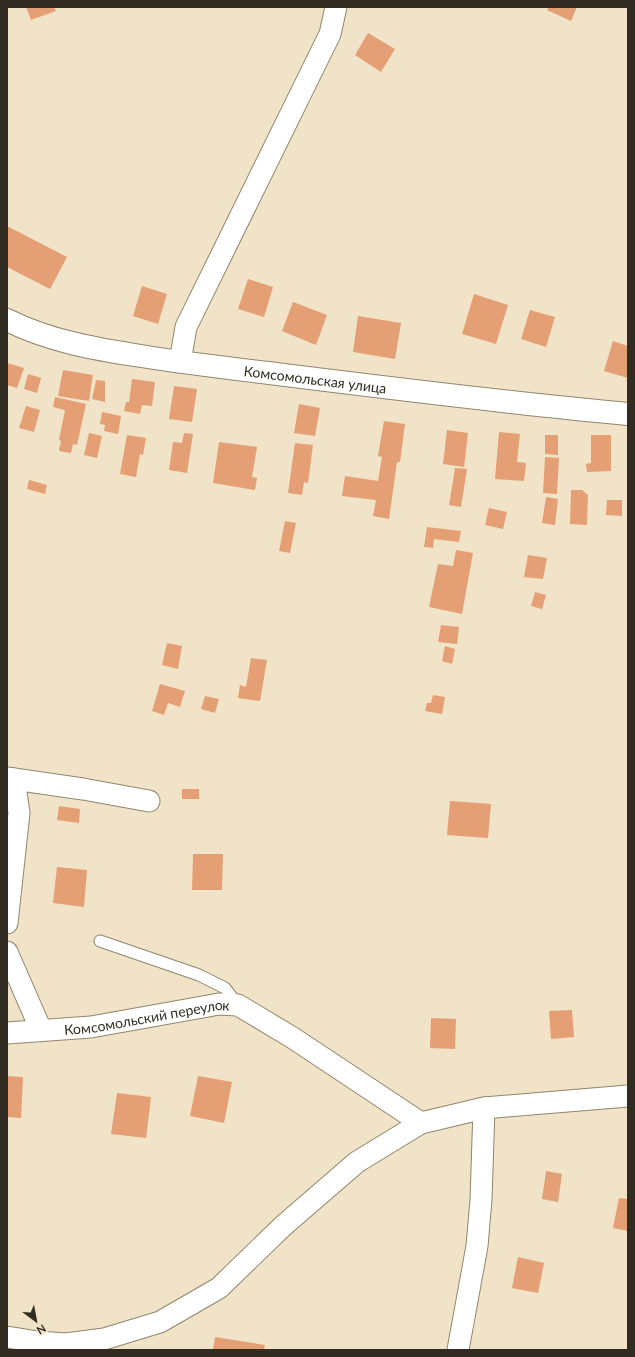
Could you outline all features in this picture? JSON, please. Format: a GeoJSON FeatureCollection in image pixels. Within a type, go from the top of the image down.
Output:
{"type":"FeatureCollection","features":[{"type":"Feature","properties":{"kind":"street"},"geometry":{"type":"LineString","coordinates":[[180,362],[186,327],[330,34],[336,7]]}},
{"type":"Feature","properties":{"kind":"street","name":"Комсомольская улица"},"geometry":{"type":"LineString","coordinates":[[7,320],[26,329],[68,342],[97,349],[180,362],[516,404],[628,414]]}},
{"type":"Feature","properties":{"kind":"street"},"geometry":{"type":"LineString","coordinates":[[7,923],[19,813],[10,779],[83,789],[149,801]]}},
{"type":"Feature","properties":{"kind":"street"},"geometry":{"type":"LineString","coordinates":[[7,952],[41,1030]]}},
{"type":"Feature","properties":{"kind":"street","name":"Комсомольский переулок"},"geometry":{"type":"LineString","coordinates":[[7,1033],[91,1027],[220,1004],[238,1005],[293,1038],[421,1123]]}},
{"type":"Feature","properties":{"kind":"street"},"geometry":{"type":"LineString","coordinates":[[7,1336],[44,1346],[66,1344],[104,1339],[160,1322],[219,1288],[283,1226],[357,1162],[421,1123],[484,1108],[628,1096]]}},
{"type":"Feature","properties":{"kind":"street"},"geometry":{"type":"LineString","coordinates":[[458,1350],[476,1246],[481,1200],[484,1108]]}},
{"type":"Feature","properties":{"kind":"lane"},"geometry":{"type":"LineString","coordinates":[[100,941],[200,975],[225,988],[238,1005]]}},
{"type":"Feature","properties":{"kind":"building"},"geometry":{"type":"Polygon","coordinates":[[[26,7],[54,7],[56,11],[31,20],[26,7]]]}},
{"type":"Feature","properties":{"kind":"building"},"geometry":{"type":"Polygon","coordinates":[[[549,7],[577,7],[571,21],[547,10],[549,7]]]}},
{"type":"Feature","properties":{"kind":"building"},"geometry":{"type":"Polygon","coordinates":[[[368,33],[395,49],[381,72],[355,55],[368,33]]]}},
{"type":"Feature","properties":{"kind":"building"},"geometry":{"type":"Polygon","coordinates":[[[7,226],[67,257],[50,289],[7,267],[7,226]]]}},
{"type":"Feature","properties":{"kind":"building"},"geometry":{"type":"Polygon","coordinates":[[[248,279],[273,287],[264,317],[238,309],[248,279]]]}},
{"type":"Feature","properties":{"kind":"building"},"geometry":{"type":"Polygon","coordinates":[[[142,286],[167,294],[158,324],[133,316],[142,286]]]}},
{"type":"Feature","properties":{"kind":"building"},"geometry":{"type":"Polygon","coordinates":[[[474,294],[508,305],[496,344],[462,334],[474,294]]]}},
{"type":"Feature","properties":{"kind":"building"},"geometry":{"type":"Polygon","coordinates":[[[293,302],[327,315],[316,345],[282,331],[293,302]]]}},
{"type":"Feature","properties":{"kind":"building"},"geometry":{"type":"Polygon","coordinates":[[[530,310],[555,317],[546,347],[521,339],[530,310]]]}},
{"type":"Feature","properties":{"kind":"building"},"geometry":{"type":"Polygon","coordinates":[[[358,316],[401,323],[395,359],[353,352],[358,316]]]}},
{"type":"Feature","properties":{"kind":"building"},"geometry":{"type":"Polygon","coordinates":[[[613,341],[628,346],[628,378],[604,371],[613,341]]]}},
{"type":"Feature","properties":{"kind":"building"},"geometry":{"type":"Polygon","coordinates":[[[7,363],[24,368],[17,388],[7,385],[7,363]]]}},
{"type":"Feature","properties":{"kind":"building"},"geometry":{"type":"Polygon","coordinates":[[[63,370],[93,375],[89,401],[58,396],[63,370]]]}},
{"type":"Feature","properties":{"kind":"building"},"geometry":{"type":"Polygon","coordinates":[[[28,374],[41,378],[37,393],[24,389],[28,374]]]}},
{"type":"Feature","properties":{"kind":"building"},"geometry":{"type":"Polygon","coordinates":[[[132,379],[155,382],[152,406],[142,405],[140,414],[124,411],[126,402],[129,402],[132,379]]]}},
{"type":"Feature","properties":{"kind":"building"},"geometry":{"type":"Polygon","coordinates":[[[96,380],[105,381],[105,402],[92,399],[96,380]]]}},
{"type":"Feature","properties":{"kind":"building"},"geometry":{"type":"Polygon","coordinates":[[[174,386],[197,389],[192,422],[169,419],[174,386]]]}},
{"type":"Feature","properties":{"kind":"building"},"geometry":{"type":"Polygon","coordinates":[[[55,397],[86,404],[77,445],[73,444],[71,453],[59,451],[61,441],[59,440],[65,410],[53,407],[55,397]]]}},
{"type":"Feature","properties":{"kind":"building"},"geometry":{"type":"Polygon","coordinates":[[[299,404],[320,408],[315,436],[294,433],[299,404]]]}},
{"type":"Feature","properties":{"kind":"building"},"geometry":{"type":"Polygon","coordinates":[[[26,406],[40,410],[34,432],[19,428],[26,406]]]}},
{"type":"Feature","properties":{"kind":"building"},"geometry":{"type":"Polygon","coordinates":[[[102,412],[121,416],[118,434],[104,431],[105,425],[100,424],[102,412]]]}},
{"type":"Feature","properties":{"kind":"building"},"geometry":{"type":"Polygon","coordinates":[[[384,421],[405,424],[400,462],[397,462],[389,519],[373,516],[376,500],[342,496],[345,476],[378,481],[382,457],[378,456],[384,421]]]}},
{"type":"Feature","properties":{"kind":"building"},"geometry":{"type":"Polygon","coordinates":[[[447,430],[468,433],[464,467],[443,464],[447,430]]]}},
{"type":"Feature","properties":{"kind":"building"},"geometry":{"type":"Polygon","coordinates":[[[499,432],[520,434],[517,462],[526,463],[524,481],[495,479],[499,432]]]}},
{"type":"Feature","properties":{"kind":"building"},"geometry":{"type":"Polygon","coordinates":[[[89,433],[102,436],[97,458],[84,455],[89,433]]]}},
{"type":"Feature","properties":{"kind":"building"},"geometry":{"type":"Polygon","coordinates":[[[184,433],[193,434],[187,473],[169,470],[173,442],[182,443],[184,433]]]}},
{"type":"Feature","properties":{"kind":"building"},"geometry":{"type":"Polygon","coordinates":[[[127,435],[146,438],[143,455],[140,454],[136,477],[120,474],[127,435]]]}},
{"type":"Feature","properties":{"kind":"building"},"geometry":{"type":"Polygon","coordinates":[[[545,435],[558,435],[558,455],[545,454],[545,435]]]}},
{"type":"Feature","properties":{"kind":"building"},"geometry":{"type":"Polygon","coordinates":[[[591,435],[611,435],[611,471],[587,472],[586,464],[591,463],[591,435]]]}},
{"type":"Feature","properties":{"kind":"building"},"geometry":{"type":"Polygon","coordinates":[[[219,442],[257,447],[252,477],[257,478],[255,490],[213,483],[219,442]]]}},
{"type":"Feature","properties":{"kind":"building"},"geometry":{"type":"Polygon","coordinates":[[[295,443],[313,445],[308,483],[304,482],[302,495],[288,493],[295,443]]]}},
{"type":"Feature","properties":{"kind":"building"},"geometry":{"type":"Polygon","coordinates":[[[545,457],[559,458],[557,494],[543,493],[545,457]]]}},
{"type":"Feature","properties":{"kind":"building"},"geometry":{"type":"Polygon","coordinates":[[[455,468],[467,469],[461,507],[449,505],[455,468]]]}},
{"type":"Feature","properties":{"kind":"building"},"geometry":{"type":"Polygon","coordinates":[[[29,480],[47,485],[45,494],[27,489],[29,480]]]}},
{"type":"Feature","properties":{"kind":"building"},"geometry":{"type":"Polygon","coordinates":[[[571,490],[582,490],[588,495],[587,525],[570,524],[571,490]]]}},
{"type":"Feature","properties":{"kind":"building"},"geometry":{"type":"Polygon","coordinates":[[[546,497],[558,499],[555,525],[542,523],[546,497]]]}},
{"type":"Feature","properties":{"kind":"building"},"geometry":{"type":"Polygon","coordinates":[[[607,500],[622,500],[622,516],[606,515],[607,500]]]}},
{"type":"Feature","properties":{"kind":"building"},"geometry":{"type":"Polygon","coordinates":[[[489,508],[507,512],[503,529],[485,525],[489,508]]]}},
{"type":"Feature","properties":{"kind":"building"},"geometry":{"type":"Polygon","coordinates":[[[285,521],[296,523],[290,553],[279,551],[285,521]]]}},
{"type":"Feature","properties":{"kind":"building"},"geometry":{"type":"Polygon","coordinates":[[[427,527],[461,531],[459,542],[434,539],[433,548],[424,547],[427,527]]]}},
{"type":"Feature","properties":{"kind":"building"},"geometry":{"type":"Polygon","coordinates":[[[456,550],[473,553],[462,614],[429,607],[438,564],[453,566],[456,550]]]}},
{"type":"Feature","properties":{"kind":"building"},"geometry":{"type":"Polygon","coordinates":[[[528,555],[547,558],[543,579],[524,577],[528,555]]]}},
{"type":"Feature","properties":{"kind":"building"},"geometry":{"type":"Polygon","coordinates":[[[535,592],[546,595],[542,609],[531,606],[535,592]]]}},
{"type":"Feature","properties":{"kind":"building"},"geometry":{"type":"Polygon","coordinates":[[[441,625],[459,627],[457,644],[438,642],[441,625]]]}},
{"type":"Feature","properties":{"kind":"building"},"geometry":{"type":"Polygon","coordinates":[[[167,643],[182,646],[178,669],[162,665],[167,643]]]}},
{"type":"Feature","properties":{"kind":"building"},"geometry":{"type":"Polygon","coordinates":[[[445,646],[455,649],[452,664],[442,661],[445,646]]]}},
{"type":"Feature","properties":{"kind":"building"},"geometry":{"type":"Polygon","coordinates":[[[251,658],[267,660],[260,701],[238,698],[240,685],[246,687],[251,658]]]}},
{"type":"Feature","properties":{"kind":"building"},"geometry":{"type":"Polygon","coordinates":[[[160,684],[185,691],[180,707],[168,703],[164,715],[152,711],[160,684]]]}},
{"type":"Feature","properties":{"kind":"building"},"geometry":{"type":"Polygon","coordinates":[[[433,695],[445,697],[442,714],[425,711],[427,703],[431,703],[433,695]]]}},
{"type":"Feature","properties":{"kind":"building"},"geometry":{"type":"Polygon","coordinates":[[[205,696],[219,699],[215,713],[201,709],[205,696]]]}},
{"type":"Feature","properties":{"kind":"building"},"geometry":{"type":"Polygon","coordinates":[[[182,789],[199,789],[199,799],[182,799],[182,789]]]}},
{"type":"Feature","properties":{"kind":"building"},"geometry":{"type":"Polygon","coordinates":[[[450,801],[491,804],[488,838],[447,835],[450,801]]]}},
{"type":"Feature","properties":{"kind":"building"},"geometry":{"type":"Polygon","coordinates":[[[59,806],[80,809],[79,823],[57,820],[59,806]]]}},
{"type":"Feature","properties":{"kind":"building"},"geometry":{"type":"Polygon","coordinates":[[[193,854],[223,854],[222,890],[192,890],[193,854]]]}},
{"type":"Feature","properties":{"kind":"building"},"geometry":{"type":"Polygon","coordinates":[[[57,867],[87,870],[84,907],[53,903],[57,867]]]}},
{"type":"Feature","properties":{"kind":"building"},"geometry":{"type":"Polygon","coordinates":[[[572,1010],[574,1037],[551,1039],[549,1011],[572,1010]]]}},
{"type":"Feature","properties":{"kind":"building"},"geometry":{"type":"Polygon","coordinates":[[[431,1018],[456,1019],[455,1049],[430,1048],[431,1018]]]}},
{"type":"Feature","properties":{"kind":"building"},"geometry":{"type":"Polygon","coordinates":[[[7,1076],[23,1077],[21,1118],[7,1117],[7,1076]]]}},
{"type":"Feature","properties":{"kind":"building"},"geometry":{"type":"Polygon","coordinates":[[[198,1076],[232,1082],[224,1123],[190,1116],[198,1076]]]}},
{"type":"Feature","properties":{"kind":"building"},"geometry":{"type":"Polygon","coordinates":[[[117,1093],[151,1097],[146,1138],[111,1134],[117,1093]]]}},
{"type":"Feature","properties":{"kind":"building"},"geometry":{"type":"Polygon","coordinates":[[[546,1171],[562,1174],[558,1202],[542,1199],[546,1171]]]}},
{"type":"Feature","properties":{"kind":"building"},"geometry":{"type":"Polygon","coordinates":[[[619,1198],[628,1199],[628,1231],[613,1228],[619,1198]]]}},
{"type":"Feature","properties":{"kind":"building"},"geometry":{"type":"Polygon","coordinates":[[[518,1257],[544,1263],[538,1293],[512,1288],[518,1257]]]}},
{"type":"Feature","properties":{"kind":"building"},"geometry":{"type":"Polygon","coordinates":[[[215,1337],[265,1345],[264,1350],[213,1350],[215,1337]]]}}]}
